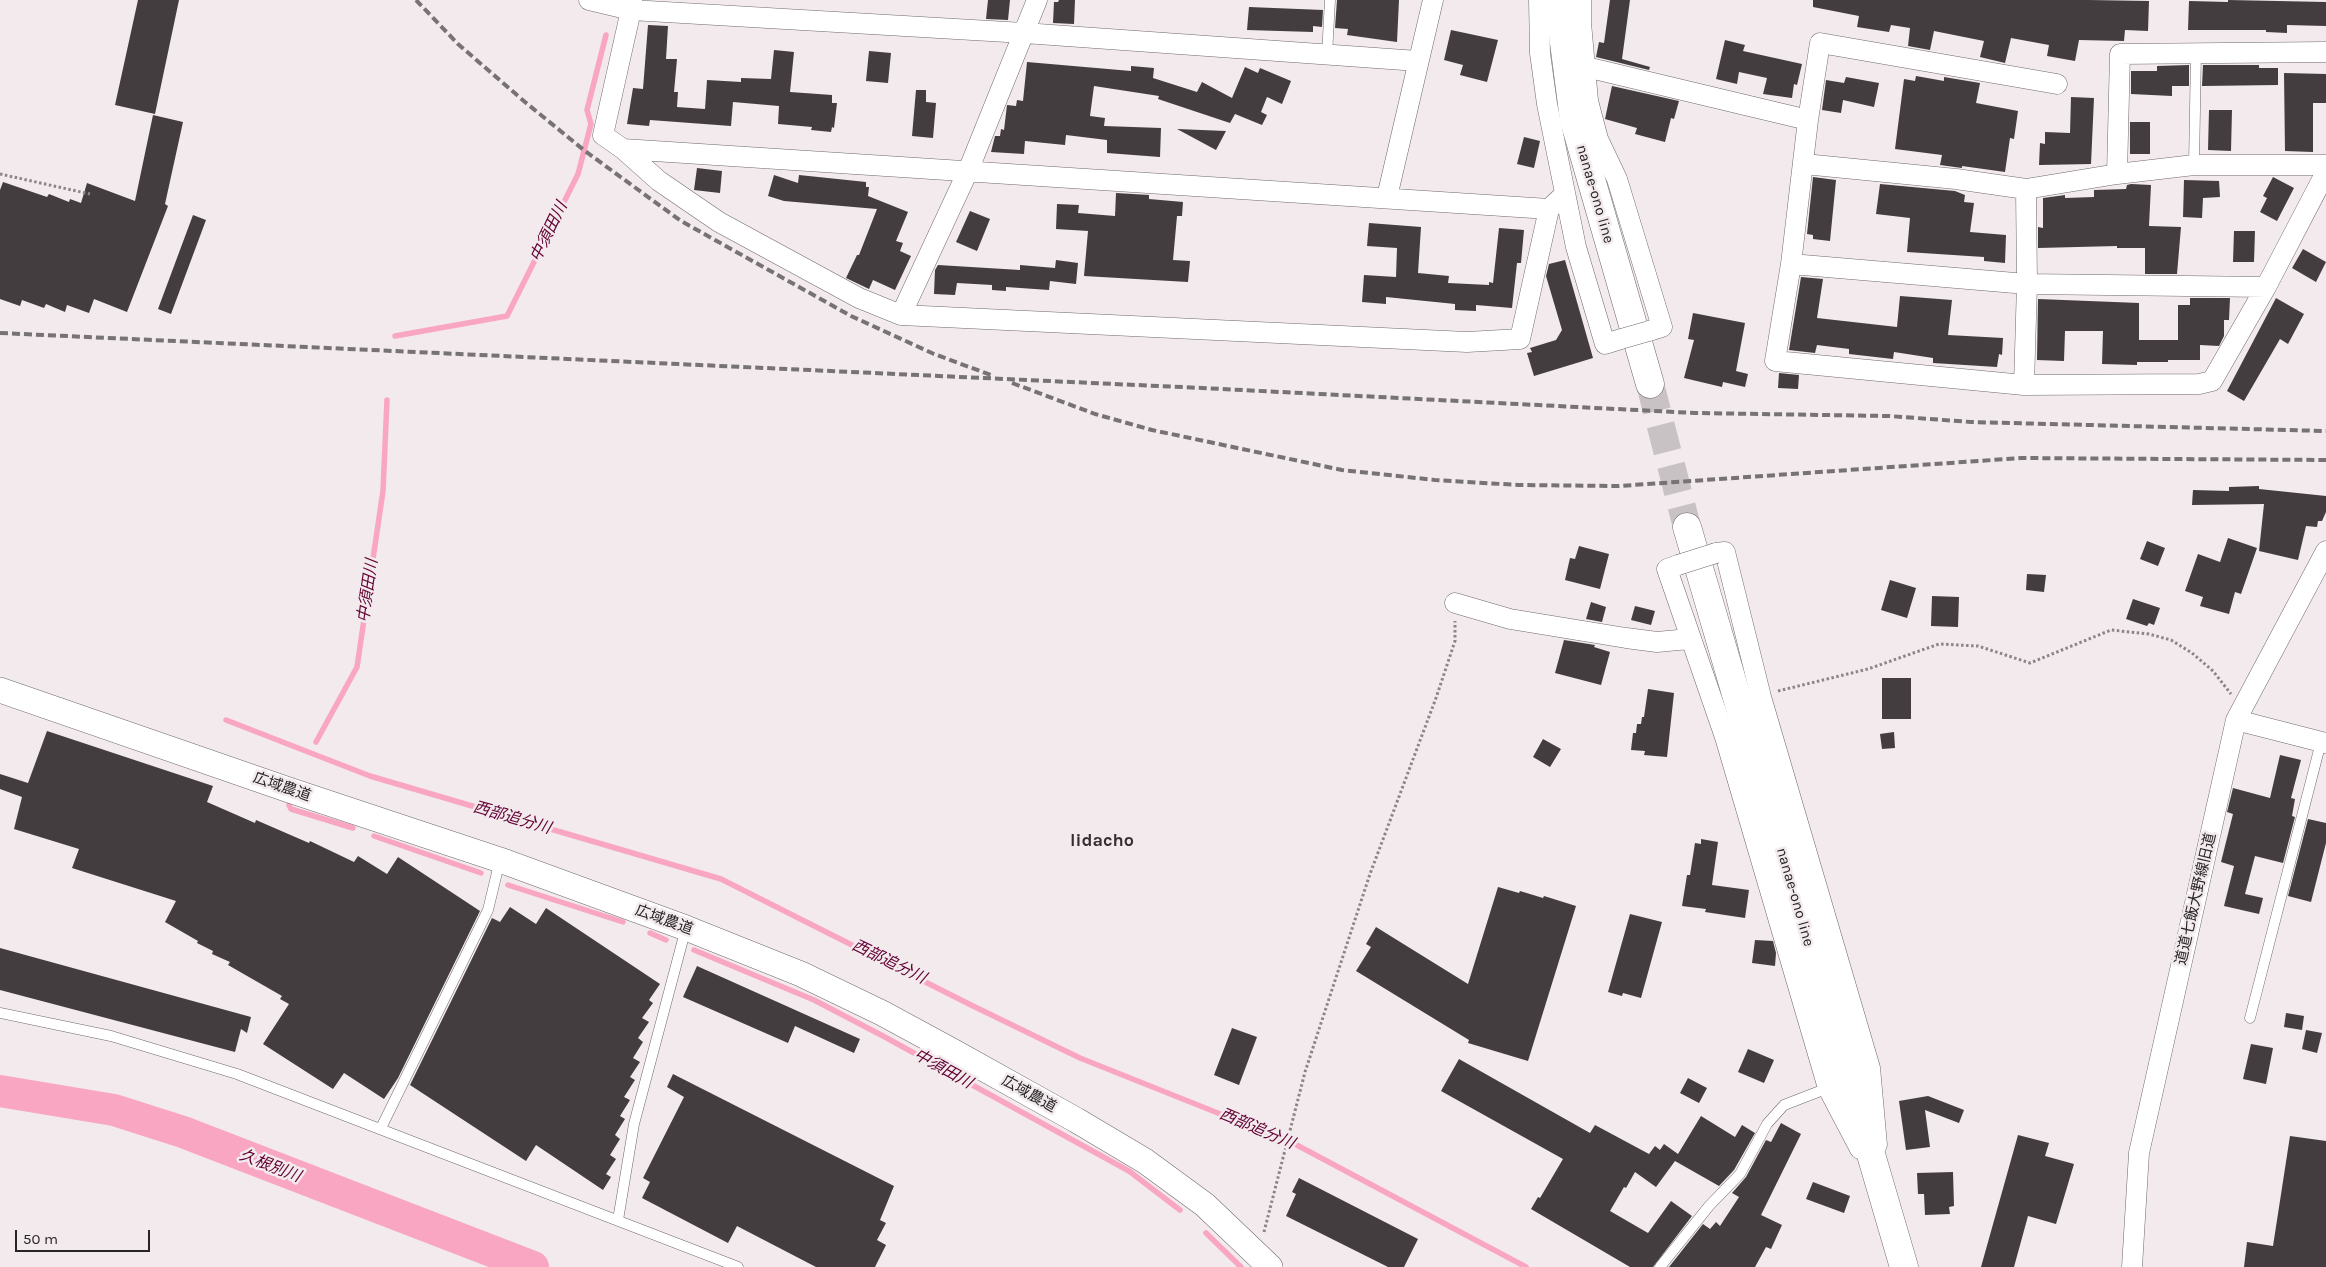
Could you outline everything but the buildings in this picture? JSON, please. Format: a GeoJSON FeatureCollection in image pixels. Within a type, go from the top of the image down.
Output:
{"type":"FeatureCollection","features":[{"type":"Feature","properties":{"kind":"main road","name":"nanae-ono line"},"geometry":{"type":"LineString","coordinates":[[1562,0],[1562,27],[1574,120],[1650,384]]}},
{"type":"Feature","properties":{"kind":"main road","name":"nanae-ono line"},"geometry":{"type":"LineString","coordinates":[[1687,526],[1904,1267]]}},
{"type":"Feature","properties":{"kind":"street"},"geometry":{"type":"LineString","coordinates":[[589,0],[632,5],[1418,61]]}},
{"type":"Feature","properties":{"kind":"street"},"geometry":{"type":"LineString","coordinates":[[901,315],[968,171],[1037,0]]}},
{"type":"Feature","properties":{"kind":"street"},"geometry":{"type":"LineString","coordinates":[[1387,198],[1433,0]]}},
{"type":"Feature","properties":{"kind":"street"},"geometry":{"type":"LineString","coordinates":[[1538,0],[1540,53],[1564,195],[1576,247],[1605,344],[1662,327],[1617,178],[1598,140],[1588,101],[1580,23],[1581,0]]}},
{"type":"Feature","properties":{"kind":"street"},"geometry":{"type":"LineString","coordinates":[[632,5],[603,136],[623,149],[659,181],[719,222],[851,294],[901,315],[1467,342],[1520,339],[1549,209],[1564,195]]}},
{"type":"Feature","properties":{"kind":"street"},"geometry":{"type":"LineString","coordinates":[[2056,84],[1820,44],[1808,120],[1791,264],[1775,361],[2024,385],[2200,384],[2212,381],[2266,287],[2326,172]]}},
{"type":"Feature","properties":{"kind":"street"},"geometry":{"type":"LineString","coordinates":[[2117,174],[2120,54],[2326,52]]}},
{"type":"Feature","properties":{"kind":"street"},"geometry":{"type":"LineString","coordinates":[[1586,67],[1808,120]]}},
{"type":"Feature","properties":{"kind":"street"},"geometry":{"type":"LineString","coordinates":[[623,149],[1549,209]]}},
{"type":"Feature","properties":{"kind":"street"},"geometry":{"type":"LineString","coordinates":[[1804,164],[1956,179],[2026,189],[2117,174],[2194,165],[2326,165]]}},
{"type":"Feature","properties":{"kind":"street"},"geometry":{"type":"LineString","coordinates":[[2024,385],[2027,284],[2026,189]]}},
{"type":"Feature","properties":{"kind":"street"},"geometry":{"type":"LineString","coordinates":[[1791,264],[2027,284],[2266,287]]}},
{"type":"Feature","properties":{"kind":"street","name":"道道七飯大野線旧道"},"geometry":{"type":"LineString","coordinates":[[2132,1267],[2139,1153],[2240,712],[2326,551]]}},
{"type":"Feature","properties":{"kind":"street"},"geometry":{"type":"LineString","coordinates":[[1725,552],[1761,697],[1870,1068],[1881,1189],[1828,1088],[1725,737],[1689,639],[1667,569],[1716,553],[1725,552]]}},
{"type":"Feature","properties":{"kind":"street"},"geometry":{"type":"LineString","coordinates":[[1455,603],[1510,619],[1626,638],[1657,642],[1689,639]]}},
{"type":"Feature","properties":{"kind":"street","name":"広域農道"},"geometry":{"type":"LineString","coordinates":[[0,690],[288,790],[500,860],[686,928],[801,974],[882,1013],[1076,1120],[1145,1161],[1205,1205],[1267,1264]]}},
{"type":"Feature","properties":{"kind":"street"},"geometry":{"type":"LineString","coordinates":[[2240,712],[2323,742]]}},
{"type":"Feature","properties":{"kind":"lane"},"geometry":{"type":"LineString","coordinates":[[1327,54],[1330,0]]}},
{"type":"Feature","properties":{"kind":"lane"},"geometry":{"type":"LineString","coordinates":[[2194,165],[2196,53]]}},
{"type":"Feature","properties":{"kind":"lane"},"geometry":{"type":"LineString","coordinates":[[2250,1018],[2323,742]]}},
{"type":"Feature","properties":{"kind":"lane"},"geometry":{"type":"LineString","coordinates":[[381,1128],[488,910],[500,860]]}},
{"type":"Feature","properties":{"kind":"lane"},"geometry":{"type":"LineString","coordinates":[[618,1220],[634,1124],[686,928]]}},
{"type":"Feature","properties":{"kind":"lane"},"geometry":{"type":"LineString","coordinates":[[0,1013],[111,1036],[237,1074],[738,1267]]}},
{"type":"Feature","properties":{"kind":"lane"},"geometry":{"type":"LineString","coordinates":[[1660,1267],[1709,1206],[1740,1174],[1767,1124],[1784,1105],[1828,1088]]}},
{"type":"Feature","properties":{"kind":"path"},"geometry":{"type":"LineString","coordinates":[[0,174],[90,194]]}},
{"type":"Feature","properties":{"kind":"path"},"geometry":{"type":"LineString","coordinates":[[1267,1264],[1263,1236],[1282,1154],[1305,1072],[1370,874],[1436,698],[1455,640],[1455,603]]}},
{"type":"Feature","properties":{"kind":"path"},"geometry":{"type":"LineString","coordinates":[[1761,697],[1779,690],[1868,669],[1940,644],[1978,646],[2030,663],[2111,630],[2149,634],[2171,640],[2192,653],[2213,671],[2240,712]]}},
{"type":"Feature","properties":{"kind":"waterway","name":"中須田川"},"geometry":{"type":"LineString","coordinates":[[395,336],[507,316],[578,174],[591,124],[587,110],[606,35]]}},
{"type":"Feature","properties":{"kind":"waterway","name":"中須田川"},"geometry":{"type":"LineString","coordinates":[[316,742],[357,667],[383,491],[387,400]]}},
{"type":"Feature","properties":{"kind":"waterway","name":"西部追分川"},"geometry":{"type":"LineString","coordinates":[[226,720],[370,776],[721,879],[1080,1058],[1293,1143],[1526,1267]]}},
{"type":"Feature","properties":{"kind":"waterway","name":"中須田川"},"geometry":{"type":"LineString","coordinates":[[289,805],[291,809],[353,828]]}},
{"type":"Feature","properties":{"kind":"waterway","name":"中須田川"},"geometry":{"type":"LineString","coordinates":[[374,836],[481,873]]}},
{"type":"Feature","properties":{"kind":"waterway","name":"中須田川"},"geometry":{"type":"LineString","coordinates":[[508,885],[623,922]]}},
{"type":"Feature","properties":{"kind":"waterway","name":"中須田川"},"geometry":{"type":"LineString","coordinates":[[650,933],[666,940]]}},
{"type":"Feature","properties":{"kind":"waterway","name":"中須田川"},"geometry":{"type":"LineString","coordinates":[[694,950],[814,1000],[883,1036],[1129,1171],[1180,1210]]}},
{"type":"Feature","properties":{"kind":"waterway","name":"久根別川"},"geometry":{"type":"LineString","coordinates":[[0,1091],[114,1110],[183,1132],[533,1267]]}},
{"type":"Feature","properties":{"kind":"waterway","name":"中須田川"},"geometry":{"type":"LineString","coordinates":[[1206,1233],[1241,1267]]}},
{"type":"Feature","properties":{"kind":"tunnel"},"geometry":{"type":"LineString","coordinates":[[1650,384],[1687,527]]}},
{"type":"Feature","properties":{"kind":"railway"},"geometry":{"type":"LineString","coordinates":[[416,0],[458,44],[525,102],[585,151],[681,221],[851,316],[934,354],[991,375]]}},
{"type":"Feature","properties":{"kind":"railway"},"geometry":{"type":"LineString","coordinates":[[0,333],[1202,388],[1695,413],[1889,416],[1971,422],[2326,431]]}},
{"type":"Feature","properties":{"kind":"railway"},"geometry":{"type":"LineString","coordinates":[[1012,383],[1095,414],[1152,430],[1342,470],[1435,480],[1518,485],[1619,486],[2021,458],[2326,460]]}},
{"type":"Feature","properties":{"kind":"district","name":"Iidacho"},"geometry":{"type":"Point","coordinates":[1102,841]}}]}
